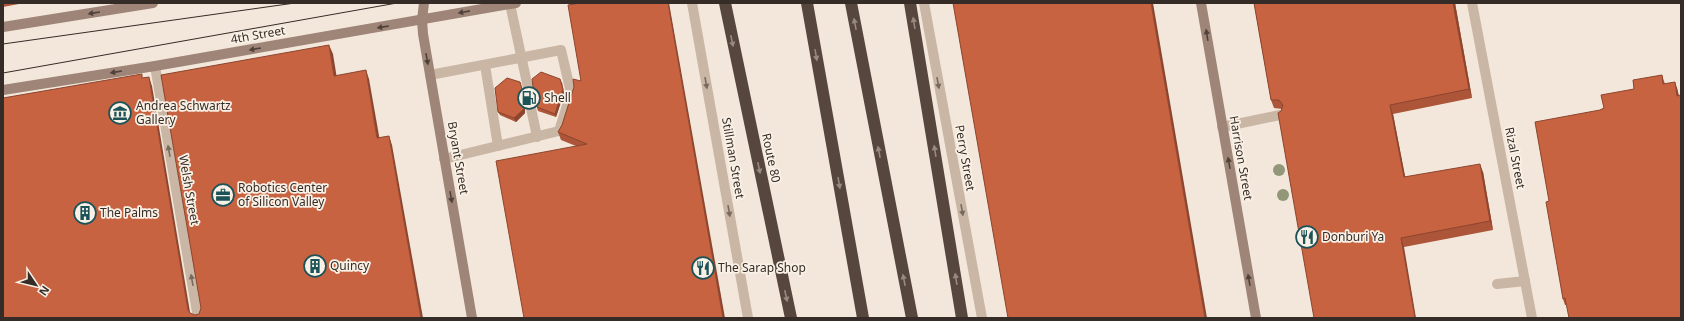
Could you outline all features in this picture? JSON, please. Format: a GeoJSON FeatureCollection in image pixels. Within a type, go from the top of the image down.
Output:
{"type":"FeatureCollection","features":[{"type":"Feature","properties":{"kind":"highway","name":"Route 80"},"geometry":{"type":"LineString","coordinates":[[724,3],[790,318]]}},
{"type":"Feature","properties":{"kind":"highway"},"geometry":{"type":"LineString","coordinates":[[806,3],[863,318]]}},
{"type":"Feature","properties":{"kind":"highway"},"geometry":{"type":"LineString","coordinates":[[851,3],[912,318]]}},
{"type":"Feature","properties":{"kind":"highway"},"geometry":{"type":"LineString","coordinates":[[910,3],[962,318]]}},
{"type":"Feature","properties":{"kind":"main road"},"geometry":{"type":"LineString","coordinates":[[3,27],[148,3]]}},
{"type":"Feature","properties":{"kind":"main road","name":"Bryant Street"},"geometry":{"type":"LineString","coordinates":[[424,3],[422,20],[430,75],[472,318]]}},
{"type":"Feature","properties":{"kind":"main road","name":"Harrison Street"},"geometry":{"type":"LineString","coordinates":[[1201,3],[1256,318]]}},
{"type":"Feature","properties":{"kind":"main road","name":"4th Street"},"geometry":{"type":"LineString","coordinates":[[3,90],[155,66],[513,4]]}},
{"type":"Feature","properties":{"kind":"street","name":"Stillman Street"},"geometry":{"type":"LineString","coordinates":[[692,3],[748,318]]}},
{"type":"Feature","properties":{"kind":"street","name":"Perry Street"},"geometry":{"type":"LineString","coordinates":[[924,3],[982,318]]}},
{"type":"Feature","properties":{"kind":"street","name":"Rizal Street"},"geometry":{"type":"LineString","coordinates":[[1472,3],[1532,318]]}},
{"type":"Feature","properties":{"kind":"street"},"geometry":{"type":"LineString","coordinates":[[513,4],[521,59],[528,88]]}},
{"type":"Feature","properties":{"kind":"street"},"geometry":{"type":"LineString","coordinates":[[430,75],[521,59],[561,50],[571,93],[559,132],[444,159]]}},
{"type":"Feature","properties":{"kind":"street"},"geometry":{"type":"LineString","coordinates":[[485,65],[498,146]]}},
{"type":"Feature","properties":{"kind":"street","name":"Welsh Street"},"geometry":{"type":"LineString","coordinates":[[155,66],[198,318]]}},
{"type":"Feature","properties":{"kind":"street"},"geometry":{"type":"LineString","coordinates":[[531,108],[537,137]]}},
{"type":"Feature","properties":{"kind":"street"},"geometry":{"type":"LineString","coordinates":[[1222,127],[1280,115]]}},
{"type":"Feature","properties":{"kind":"street"},"geometry":{"type":"LineString","coordinates":[[1497,284],[1525,281]]}},
{"type":"Feature","properties":{"kind":"building"},"geometry":{"type":"Polygon","coordinates":[[[581,3],[668,3],[723,318],[524,318],[496,161],[587,144],[558,132],[562,125],[574,87],[573,79],[581,81],[568,5],[581,3]]]}},
{"type":"Feature","properties":{"kind":"building"},"geometry":{"type":"Polygon","coordinates":[[[953,3],[1151,3],[1205,318],[1008,318],[953,3]]]}},
{"type":"Feature","properties":{"kind":"building"},"geometry":{"type":"Polygon","coordinates":[[[1254,3],[1453,3],[1469,89],[1390,105],[1404,177],[1480,164],[1490,221],[1401,238],[1415,318],[1314,318],[1278,113],[1281,111],[1283,105],[1279,100],[1271,100],[1254,3]]]}},
{"type":"Feature","properties":{"kind":"building"},"geometry":{"type":"Polygon","coordinates":[[[329,45],[334,76],[366,70],[377,138],[389,136],[421,318],[3,318],[3,98],[142,74],[142,78],[149,77],[188,310],[190,313],[195,315],[199,314],[201,308],[161,75],[329,45]]]}},
{"type":"Feature","properties":{"kind":"building","name":"Shell"},"geometry":{"type":"Polygon","coordinates":[[[541,72],[560,79],[563,89],[555,114],[537,107],[535,100],[531,98],[528,98],[524,102],[524,109],[514,118],[498,112],[495,88],[507,78],[520,82],[522,89],[528,91],[533,87],[532,79],[541,72]]]}},
{"type":"Feature","properties":{"kind":"building"},"geometry":{"type":"Polygon","coordinates":[[[1662,75],[1663,84],[1675,82],[1677,96],[1681,95],[1681,318],[1569,318],[1565,298],[1563,299],[1546,202],[1549,201],[1535,122],[1600,110],[1604,108],[1601,95],[1634,89],[1633,80],[1662,75]]]}},
{"type":"Feature","properties":{"kind":"tram line"},"geometry":{"type":"LineString","coordinates":[[3,44],[295,3]]}},
{"type":"Feature","properties":{"kind":"tram line"},"geometry":{"type":"LineString","coordinates":[[3,73],[397,3]]}},
{"type":"Feature","properties":{"kind":"place","name":"Shell"},"geometry":{"type":"Point","coordinates":[529,98]}},
{"type":"Feature","properties":{"kind":"place","name":"Andrea Schwartz Gallery"},"geometry":{"type":"Point","coordinates":[120,113]}},
{"type":"Feature","properties":{"kind":"place","name":"Robotics Center of Silicon Valley"},"geometry":{"type":"Point","coordinates":[223,195]}},
{"type":"Feature","properties":{"kind":"place","name":"The Palms"},"geometry":{"type":"Point","coordinates":[85,213]}},
{"type":"Feature","properties":{"kind":"place","name":"Donburi Ya"},"geometry":{"type":"Point","coordinates":[1307,237]}},
{"type":"Feature","properties":{"kind":"place","name":"Quincy"},"geometry":{"type":"Point","coordinates":[315,266]}},
{"type":"Feature","properties":{"kind":"place","name":"The Sarap Shop"},"geometry":{"type":"Point","coordinates":[703,268]}}]}
